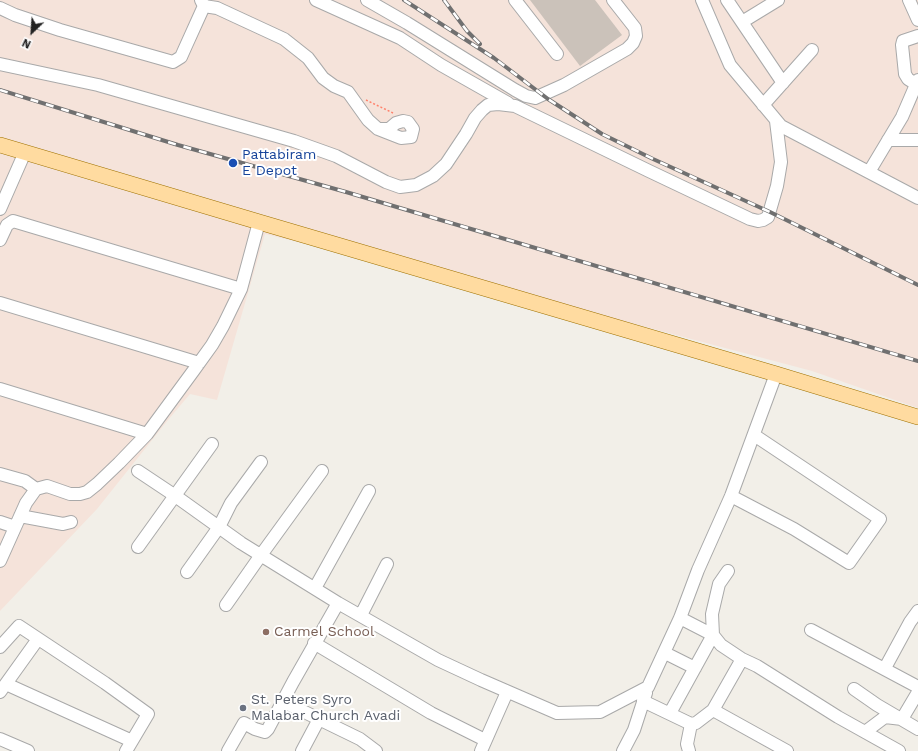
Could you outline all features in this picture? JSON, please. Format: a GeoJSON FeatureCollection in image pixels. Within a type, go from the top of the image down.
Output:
{"type":"FeatureCollection","features":[{"type":"Feature","properties":{"kind":"main road"},"geometry":{"type":"LineString","coordinates":[[0,145],[776,374],[918,418]]}},
{"type":"Feature","properties":{"kind":"street"},"geometry":{"type":"LineString","coordinates":[[316,0],[400,38],[441,65],[515,106],[662,178],[750,219],[758,221],[768,217],[777,186],[781,162],[776,120]]}},
{"type":"Feature","properties":{"kind":"street"},"geometry":{"type":"LineString","coordinates":[[367,0],[515,90],[526,96],[535,98],[564,85],[627,49],[633,43],[636,36],[635,28],[613,0]]}},
{"type":"Feature","properties":{"kind":"street"},"geometry":{"type":"LineString","coordinates":[[515,0],[558,54]]}},
{"type":"Feature","properties":{"kind":"street"},"geometry":{"type":"LineString","coordinates":[[702,0],[730,65],[781,126],[918,198]]}},
{"type":"Feature","properties":{"kind":"street"},"geometry":{"type":"LineString","coordinates":[[727,0],[783,83]]}},
{"type":"Feature","properties":{"kind":"street"},"geometry":{"type":"LineString","coordinates":[[742,22],[778,0]]}},
{"type":"Feature","properties":{"kind":"street"},"geometry":{"type":"LineString","coordinates":[[913,2],[918,20]]}},
{"type":"Feature","properties":{"kind":"street"},"geometry":{"type":"LineString","coordinates":[[0,8],[15,15],[60,30],[173,62],[180,57],[203,3],[284,39],[308,58],[323,78],[334,86],[348,92],[368,120],[378,129],[402,138],[411,137],[413,129],[408,122]]}},
{"type":"Feature","properties":{"kind":"street"},"geometry":{"type":"LineString","coordinates":[[869,172],[902,117],[917,82],[908,79],[905,74],[902,45],[903,41],[918,36]]}},
{"type":"Feature","properties":{"kind":"street"},"geometry":{"type":"LineString","coordinates":[[764,105],[812,50]]}},
{"type":"Feature","properties":{"kind":"street"},"geometry":{"type":"LineString","coordinates":[[0,64],[98,85],[294,141],[336,156],[386,182],[400,187],[416,185],[433,176],[446,164],[475,118],[488,105],[498,104],[515,106]]}},
{"type":"Feature","properties":{"kind":"street"},"geometry":{"type":"LineString","coordinates":[[888,140],[918,140]]}},
{"type":"Feature","properties":{"kind":"street"},"geometry":{"type":"LineString","coordinates":[[0,209],[25,152]]}},
{"type":"Feature","properties":{"kind":"street"},"geometry":{"type":"LineString","coordinates":[[0,240],[7,225],[13,222],[240,290]]}},
{"type":"Feature","properties":{"kind":"street"},"geometry":{"type":"LineString","coordinates":[[0,560],[26,503],[36,489],[47,486],[70,494],[87,492],[147,434],[212,345],[223,326],[240,290],[259,222]]}},
{"type":"Feature","properties":{"kind":"street"},"geometry":{"type":"LineString","coordinates":[[0,303],[199,363]]}},
{"type":"Feature","properties":{"kind":"street"},"geometry":{"type":"LineString","coordinates":[[623,751],[634,730],[648,687],[680,618],[698,570],[731,496],[776,374]]}},
{"type":"Feature","properties":{"kind":"street"},"geometry":{"type":"LineString","coordinates":[[0,389],[147,434]]}},
{"type":"Feature","properties":{"kind":"street"},"geometry":{"type":"LineString","coordinates":[[731,496],[794,528],[848,562],[880,519],[754,435]]}},
{"type":"Feature","properties":{"kind":"street"},"geometry":{"type":"LineString","coordinates":[[138,548],[174,495],[212,444]]}},
{"type":"Feature","properties":{"kind":"street"},"geometry":{"type":"LineString","coordinates":[[187,572],[219,527],[230,504],[261,462]]}},
{"type":"Feature","properties":{"kind":"street"},"geometry":{"type":"LineString","coordinates":[[138,471],[241,543],[338,602],[438,660],[507,692],[557,713],[600,712],[648,687]]}},
{"type":"Feature","properties":{"kind":"street"},"geometry":{"type":"LineString","coordinates":[[226,605],[322,471]]}},
{"type":"Feature","properties":{"kind":"street"},"geometry":{"type":"LineString","coordinates":[[0,474],[30,483],[36,489]]}},
{"type":"Feature","properties":{"kind":"street"},"geometry":{"type":"LineString","coordinates":[[316,588],[369,491]]}},
{"type":"Feature","properties":{"kind":"street"},"geometry":{"type":"LineString","coordinates":[[20,516],[63,524],[71,522]]}},
{"type":"Feature","properties":{"kind":"street"},"geometry":{"type":"LineString","coordinates":[[0,522],[15,527]]}},
{"type":"Feature","properties":{"kind":"street"},"geometry":{"type":"LineString","coordinates":[[360,615],[387,564]]}},
{"type":"Feature","properties":{"kind":"street"},"geometry":{"type":"LineString","coordinates":[[670,714],[713,635],[712,614],[715,598],[719,584],[728,571]]}},
{"type":"Feature","properties":{"kind":"street"},"geometry":{"type":"LineString","coordinates":[[228,751],[244,723],[265,732],[338,602]]}},
{"type":"Feature","properties":{"kind":"street"},"geometry":{"type":"LineString","coordinates":[[885,668],[910,622],[918,611]]}},
{"type":"Feature","properties":{"kind":"street"},"geometry":{"type":"LineString","coordinates":[[680,618],[713,635],[722,645],[742,659],[757,666],[838,717],[899,751]]}},
{"type":"Feature","properties":{"kind":"street"},"geometry":{"type":"LineString","coordinates":[[0,647],[19,626],[105,683],[148,714],[129,746],[3,688],[38,639]]}},
{"type":"Feature","properties":{"kind":"street"},"geometry":{"type":"LineString","coordinates":[[811,630],[918,686]]}},
{"type":"Feature","properties":{"kind":"street"},"geometry":{"type":"LineString","coordinates":[[314,643],[483,746],[507,692]]}},
{"type":"Feature","properties":{"kind":"street"},"geometry":{"type":"LineString","coordinates":[[664,653],[695,668]]}},
{"type":"Feature","properties":{"kind":"street"},"geometry":{"type":"LineString","coordinates":[[644,701],[691,724],[696,723],[712,710],[742,659]]}},
{"type":"Feature","properties":{"kind":"street"},"geometry":{"type":"LineString","coordinates":[[854,688],[877,705],[918,729]]}},
{"type":"Feature","properties":{"kind":"street"},"geometry":{"type":"LineString","coordinates":[[902,719],[918,692]]}},
{"type":"Feature","properties":{"kind":"street"},"geometry":{"type":"LineString","coordinates":[[282,701],[360,739],[376,751]]}},
{"type":"Feature","properties":{"kind":"street"},"geometry":{"type":"LineString","coordinates":[[712,710],[787,751]]}},
{"type":"Feature","properties":{"kind":"street"},"geometry":{"type":"LineString","coordinates":[[865,732],[885,717],[902,719]]}},
{"type":"Feature","properties":{"kind":"street"},"geometry":{"type":"LineString","coordinates":[[302,751],[319,719]]}},
{"type":"Feature","properties":{"kind":"street"},"geometry":{"type":"LineString","coordinates":[[689,751],[687,744],[691,724]]}},
{"type":"Feature","properties":{"kind":"street"},"geometry":{"type":"LineString","coordinates":[[0,739],[28,751]]}},
{"type":"Feature","properties":{"kind":"path"},"geometry":{"type":"LineString","coordinates":[[348,92],[403,118],[408,122]]}},
{"type":"Feature","properties":{"kind":"shaded area"},"geometry":{"type":"Polygon","coordinates":[[[0,0],[918,0],[918,408],[812,371],[627,322],[265,234],[217,400],[190,394],[97,509],[0,611],[0,0]]]}},
{"type":"Feature","properties":{"kind":"building"},"geometry":{"type":"Polygon","coordinates":[[[530,0],[595,0],[622,35],[580,66],[530,0]]]}},
{"type":"Feature","properties":{"kind":"railway"},"geometry":{"type":"LineString","coordinates":[[404,0],[494,58],[548,99],[602,134],[770,212],[918,285]]}},
{"type":"Feature","properties":{"kind":"railway"},"geometry":{"type":"LineString","coordinates":[[444,0],[467,31],[480,44]]}},
{"type":"Feature","properties":{"kind":"railway"},"geometry":{"type":"LineString","coordinates":[[0,90],[178,145],[346,192],[918,361]]}},
{"type":"Feature","properties":{"kind":"place","name":"Pattabiram E Depot"},"geometry":{"type":"Point","coordinates":[233,163]}},
{"type":"Feature","properties":{"kind":"place","name":"Carmel School"},"geometry":{"type":"Point","coordinates":[266,632]}},
{"type":"Feature","properties":{"kind":"place","name":"St. Peters Syro Malabar Church Avadi"},"geometry":{"type":"Point","coordinates":[243,708]}}]}
